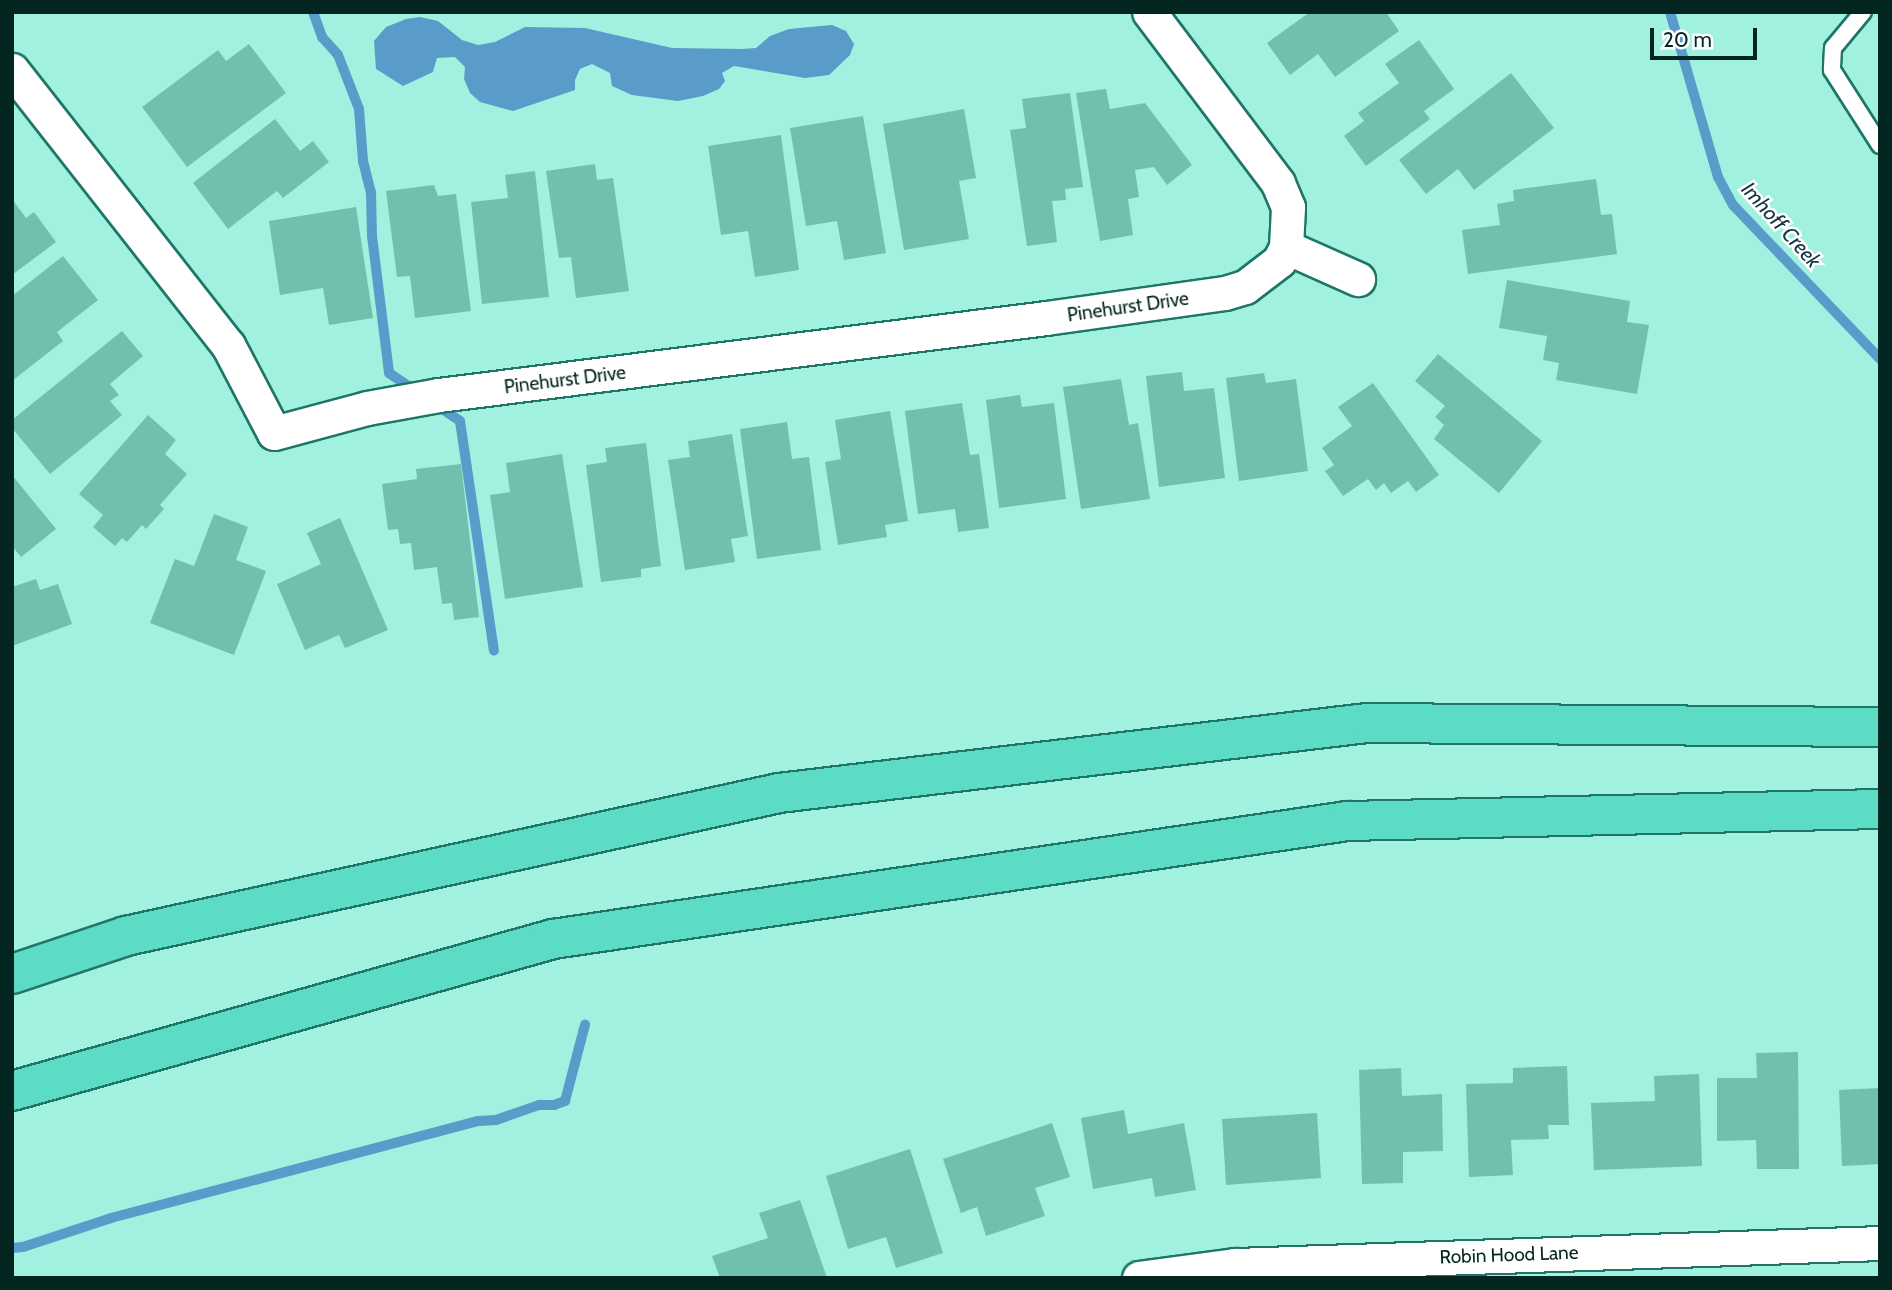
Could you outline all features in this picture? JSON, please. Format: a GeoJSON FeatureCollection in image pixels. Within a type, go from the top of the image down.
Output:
{"type":"FeatureCollection","features":[{"type":"Feature","properties":{"kind":"highway"},"geometry":{"type":"LineString","coordinates":[[12,974],[126,936],[779,793],[1367,723],[1880,727]]}},
{"type":"Feature","properties":{"kind":"highway"},"geometry":{"type":"LineString","coordinates":[[12,1091],[552,939],[1347,821],[1880,809]]}},
{"type":"Feature","properties":{"kind":"street"},"geometry":{"type":"LineString","coordinates":[[1149,12],[1278,183],[1288,207],[1286,247],[1358,279]]}},
{"type":"Feature","properties":{"kind":"street","name":"Pinehurst Drive"},"geometry":{"type":"LineString","coordinates":[[12,71],[228,345],[274,433],[400,401],[1225,293],[1245,287],[1268,271],[1286,247]]}},
{"type":"Feature","properties":{"kind":"street","name":"Robin Hood Lane"},"geometry":{"type":"LineString","coordinates":[[1139,1278],[1235,1265],[1880,1243]]}},
{"type":"Feature","properties":{"kind":"lane"},"geometry":{"type":"LineString","coordinates":[[1863,12],[1833,48],[1832,70],[1880,145]]}},
{"type":"Feature","properties":{"kind":"water"},"geometry":{"type":"Polygon","coordinates":[[[420,17],[438,21],[462,40],[478,45],[495,42],[525,27],[585,28],[672,48],[742,49],[756,48],[770,36],[789,29],[832,25],[846,31],[854,44],[850,55],[829,75],[805,78],[734,66],[722,73],[725,81],[719,89],[703,96],[678,101],[632,95],[612,86],[610,73],[592,64],[580,69],[575,80],[575,90],[513,111],[480,102],[470,93],[464,79],[465,67],[455,57],[437,58],[433,72],[403,86],[376,69],[374,41],[386,27],[420,17]]]}},
{"type":"Feature","properties":{"kind":"building"},"geometry":{"type":"Polygon","coordinates":[[[1310,12],[1386,12],[1399,31],[1335,77],[1318,54],[1290,75],[1267,43],[1310,12]]]}},
{"type":"Feature","properties":{"kind":"building"},"geometry":{"type":"Polygon","coordinates":[[[1419,40],[1454,89],[1424,111],[1430,119],[1366,166],[1344,136],[1364,121],[1358,113],[1399,83],[1385,64],[1419,40]]]}},
{"type":"Feature","properties":{"kind":"building"},"geometry":{"type":"Polygon","coordinates":[[[249,44],[286,93],[187,167],[142,107],[218,50],[226,61],[249,44]]]}},
{"type":"Feature","properties":{"kind":"building"},"geometry":{"type":"Polygon","coordinates":[[[1511,73],[1554,128],[1474,190],[1458,169],[1426,194],[1399,160],[1511,73]]]}},
{"type":"Feature","properties":{"kind":"building"},"geometry":{"type":"Polygon","coordinates":[[[1106,89],[1110,109],[1145,103],[1192,165],[1167,185],[1154,167],[1135,170],[1139,197],[1128,199],[1133,235],[1100,241],[1076,93],[1106,89]]]}},
{"type":"Feature","properties":{"kind":"building"},"geometry":{"type":"Polygon","coordinates":[[[1070,93],[1083,187],[1065,189],[1066,200],[1052,201],[1057,242],[1027,246],[1010,130],[1026,128],[1022,99],[1070,93]]]}},
{"type":"Feature","properties":{"kind":"building"},"geometry":{"type":"Polygon","coordinates":[[[964,109],[976,178],[959,181],[969,239],[904,250],[883,124],[964,109]]]}},
{"type":"Feature","properties":{"kind":"building"},"geometry":{"type":"Polygon","coordinates":[[[863,116],[886,253],[844,260],[837,221],[806,226],[790,128],[863,116]]]}},
{"type":"Feature","properties":{"kind":"building"},"geometry":{"type":"Polygon","coordinates":[[[275,119],[300,151],[313,141],[329,162],[283,198],[277,191],[228,229],[193,183],[275,119]]]}},
{"type":"Feature","properties":{"kind":"building"},"geometry":{"type":"Polygon","coordinates":[[[781,135],[799,270],[755,277],[748,231],[721,235],[708,146],[781,135]]]}},
{"type":"Feature","properties":{"kind":"building"},"geometry":{"type":"Polygon","coordinates":[[[595,164],[597,180],[613,178],[629,291],[576,298],[571,257],[559,258],[546,171],[595,164]]]}},
{"type":"Feature","properties":{"kind":"building"},"geometry":{"type":"Polygon","coordinates":[[[535,171],[549,297],[482,304],[471,202],[508,198],[505,175],[535,171]]]}},
{"type":"Feature","properties":{"kind":"building"},"geometry":{"type":"Polygon","coordinates":[[[1596,179],[1601,215],[1612,214],[1617,254],[1468,274],[1462,230],[1500,225],[1497,204],[1514,201],[1513,190],[1596,179]]]}},
{"type":"Feature","properties":{"kind":"building"},"geometry":{"type":"Polygon","coordinates":[[[434,185],[438,196],[456,194],[471,311],[415,318],[410,276],[397,277],[386,191],[434,185]]]}},
{"type":"Feature","properties":{"kind":"building"},"geometry":{"type":"Polygon","coordinates":[[[12,199],[26,218],[34,212],[56,242],[12,275],[12,199]]]}},
{"type":"Feature","properties":{"kind":"building"},"geometry":{"type":"Polygon","coordinates":[[[356,207],[373,318],[329,325],[323,288],[280,295],[269,221],[356,207]]]}},
{"type":"Feature","properties":{"kind":"building"},"geometry":{"type":"Polygon","coordinates":[[[63,256],[98,300],[57,332],[63,341],[12,381],[12,296],[63,256]]]}},
{"type":"Feature","properties":{"kind":"building"},"geometry":{"type":"Polygon","coordinates":[[[1507,280],[1630,301],[1627,322],[1649,325],[1637,394],[1556,380],[1559,363],[1543,360],[1547,336],[1499,328],[1507,280]]]}},
{"type":"Feature","properties":{"kind":"building"},"geometry":{"type":"Polygon","coordinates":[[[122,331],[143,356],[110,384],[119,395],[110,401],[122,415],[50,474],[12,428],[12,420],[122,331]]]}},
{"type":"Feature","properties":{"kind":"building"},"geometry":{"type":"Polygon","coordinates":[[[1438,354],[1542,441],[1499,493],[1434,439],[1444,425],[1435,417],[1445,406],[1415,381],[1438,354]]]}},
{"type":"Feature","properties":{"kind":"building"},"geometry":{"type":"Polygon","coordinates":[[[1182,372],[1184,391],[1214,388],[1225,478],[1159,487],[1146,376],[1182,372]]]}},
{"type":"Feature","properties":{"kind":"building"},"geometry":{"type":"Polygon","coordinates":[[[1264,373],[1266,383],[1296,379],[1308,471],[1239,481],[1226,378],[1264,373]]]}},
{"type":"Feature","properties":{"kind":"building"},"geometry":{"type":"Polygon","coordinates":[[[1121,379],[1129,425],[1138,423],[1150,499],[1081,509],[1063,387],[1121,379]]]}},
{"type":"Feature","properties":{"kind":"building"},"geometry":{"type":"Polygon","coordinates":[[[1373,383],[1439,475],[1416,492],[1408,481],[1391,493],[1384,483],[1376,490],[1368,479],[1343,496],[1325,471],[1334,465],[1322,448],[1352,426],[1338,407],[1373,383]]]}},
{"type":"Feature","properties":{"kind":"building"},"geometry":{"type":"Polygon","coordinates":[[[1020,395],[1022,407],[1054,403],[1066,499],[999,508],[986,400],[1020,395]]]}},
{"type":"Feature","properties":{"kind":"building"},"geometry":{"type":"Polygon","coordinates":[[[962,403],[970,455],[979,454],[989,528],[958,532],[955,509],[918,514],[905,411],[962,403]]]}},
{"type":"Feature","properties":{"kind":"building"},"geometry":{"type":"Polygon","coordinates":[[[890,411],[908,521],[885,525],[887,537],[838,545],[825,462],[841,459],[835,420],[890,411]]]}},
{"type":"Feature","properties":{"kind":"building"},"geometry":{"type":"Polygon","coordinates":[[[148,415],[176,440],[165,454],[187,474],[160,505],[164,509],[146,529],[142,525],[127,542],[122,538],[115,546],[93,527],[103,515],[79,494],[148,415]]]}},
{"type":"Feature","properties":{"kind":"building"},"geometry":{"type":"Polygon","coordinates":[[[787,422],[792,459],[809,457],[821,550],[757,559],[740,429],[787,422]]]}},
{"type":"Feature","properties":{"kind":"building"},"geometry":{"type":"Polygon","coordinates":[[[732,434],[748,536],[731,539],[735,562],[685,570],[668,460],[690,457],[688,441],[732,434]]]}},
{"type":"Feature","properties":{"kind":"building"},"geometry":{"type":"Polygon","coordinates":[[[646,443],[661,566],[641,569],[641,577],[601,582],[586,465],[607,462],[605,448],[646,443]]]}},
{"type":"Feature","properties":{"kind":"building"},"geometry":{"type":"Polygon","coordinates":[[[562,454],[583,587],[505,599],[490,495],[510,492],[506,463],[562,454]]]}},
{"type":"Feature","properties":{"kind":"building"},"geometry":{"type":"Polygon","coordinates":[[[461,464],[479,617],[454,620],[452,603],[442,604],[437,567],[414,570],[411,543],[400,544],[398,529],[388,530],[382,484],[417,479],[416,469],[461,464]]]}},
{"type":"Feature","properties":{"kind":"building"},"geometry":{"type":"Polygon","coordinates":[[[12,475],[56,529],[21,557],[12,546],[12,475]]]}},
{"type":"Feature","properties":{"kind":"building"},"geometry":{"type":"Polygon","coordinates":[[[214,514],[248,527],[236,560],[266,571],[234,655],[150,623],[175,559],[194,566],[214,514]]]}},
{"type":"Feature","properties":{"kind":"building"},"geometry":{"type":"Polygon","coordinates":[[[340,518],[388,630],[345,648],[339,635],[305,650],[277,584],[321,564],[307,533],[340,518]]]}},
{"type":"Feature","properties":{"kind":"building"},"geometry":{"type":"Polygon","coordinates":[[[36,579],[40,590],[58,584],[72,624],[12,646],[12,587],[36,579]]]}},
{"type":"Feature","properties":{"kind":"building"},"geometry":{"type":"Polygon","coordinates":[[[1798,1052],[1799,1169],[1757,1169],[1756,1140],[1717,1141],[1717,1078],[1757,1078],[1756,1053],[1798,1052]]]}},
{"type":"Feature","properties":{"kind":"building"},"geometry":{"type":"Polygon","coordinates":[[[1567,1066],[1569,1125],[1548,1125],[1549,1139],[1511,1140],[1513,1175],[1469,1177],[1466,1084],[1513,1083],[1513,1068],[1567,1066]]]}},
{"type":"Feature","properties":{"kind":"building"},"geometry":{"type":"Polygon","coordinates":[[[1401,1068],[1402,1096],[1442,1094],[1443,1151],[1403,1152],[1403,1183],[1362,1184],[1359,1070],[1401,1068]]]}},
{"type":"Feature","properties":{"kind":"building"},"geometry":{"type":"Polygon","coordinates":[[[1699,1074],[1702,1166],[1594,1170],[1591,1103],[1655,1101],[1654,1076],[1699,1074]]]}},
{"type":"Feature","properties":{"kind":"building"},"geometry":{"type":"Polygon","coordinates":[[[1880,1088],[1880,1164],[1842,1166],[1839,1090],[1880,1088]]]}},
{"type":"Feature","properties":{"kind":"building"},"geometry":{"type":"Polygon","coordinates":[[[1124,1110],[1128,1134],[1184,1123],[1196,1190],[1155,1197],[1152,1178],[1093,1189],[1081,1118],[1124,1110]]]}},
{"type":"Feature","properties":{"kind":"building"},"geometry":{"type":"Polygon","coordinates":[[[1317,1113],[1321,1178],[1226,1185],[1222,1119],[1317,1113]]]}},
{"type":"Feature","properties":{"kind":"building"},"geometry":{"type":"Polygon","coordinates":[[[1052,1123],[1070,1177],[1035,1188],[1045,1216],[986,1236],[977,1207],[961,1213],[943,1159],[1052,1123]]]}},
{"type":"Feature","properties":{"kind":"building"},"geometry":{"type":"Polygon","coordinates":[[[910,1149],[943,1253],[896,1268],[886,1237],[848,1249],[826,1176],[910,1149]]]}},
{"type":"Feature","properties":{"kind":"building"},"geometry":{"type":"Polygon","coordinates":[[[800,1200],[827,1278],[720,1278],[712,1256],[768,1238],[759,1213],[800,1200]]]}},
{"type":"Feature","properties":{"kind":"waterway"},"geometry":{"type":"LineString","coordinates":[[313,12],[322,37],[338,55],[359,109],[363,161],[371,192],[372,236],[389,373],[416,391]]}},
{"type":"Feature","properties":{"kind":"waterway","name":"Imhoff Creek"},"geometry":{"type":"LineString","coordinates":[[1670,12],[1718,177],[1733,205],[1880,359]]}},
{"type":"Feature","properties":{"kind":"waterway"},"geometry":{"type":"LineString","coordinates":[[435,404],[460,421],[494,651]]}},
{"type":"Feature","properties":{"kind":"waterway"},"geometry":{"type":"LineString","coordinates":[[12,1248],[23,1247],[111,1218],[478,1121],[496,1120],[539,1105],[554,1105],[565,1101],[585,1025]]}}]}
